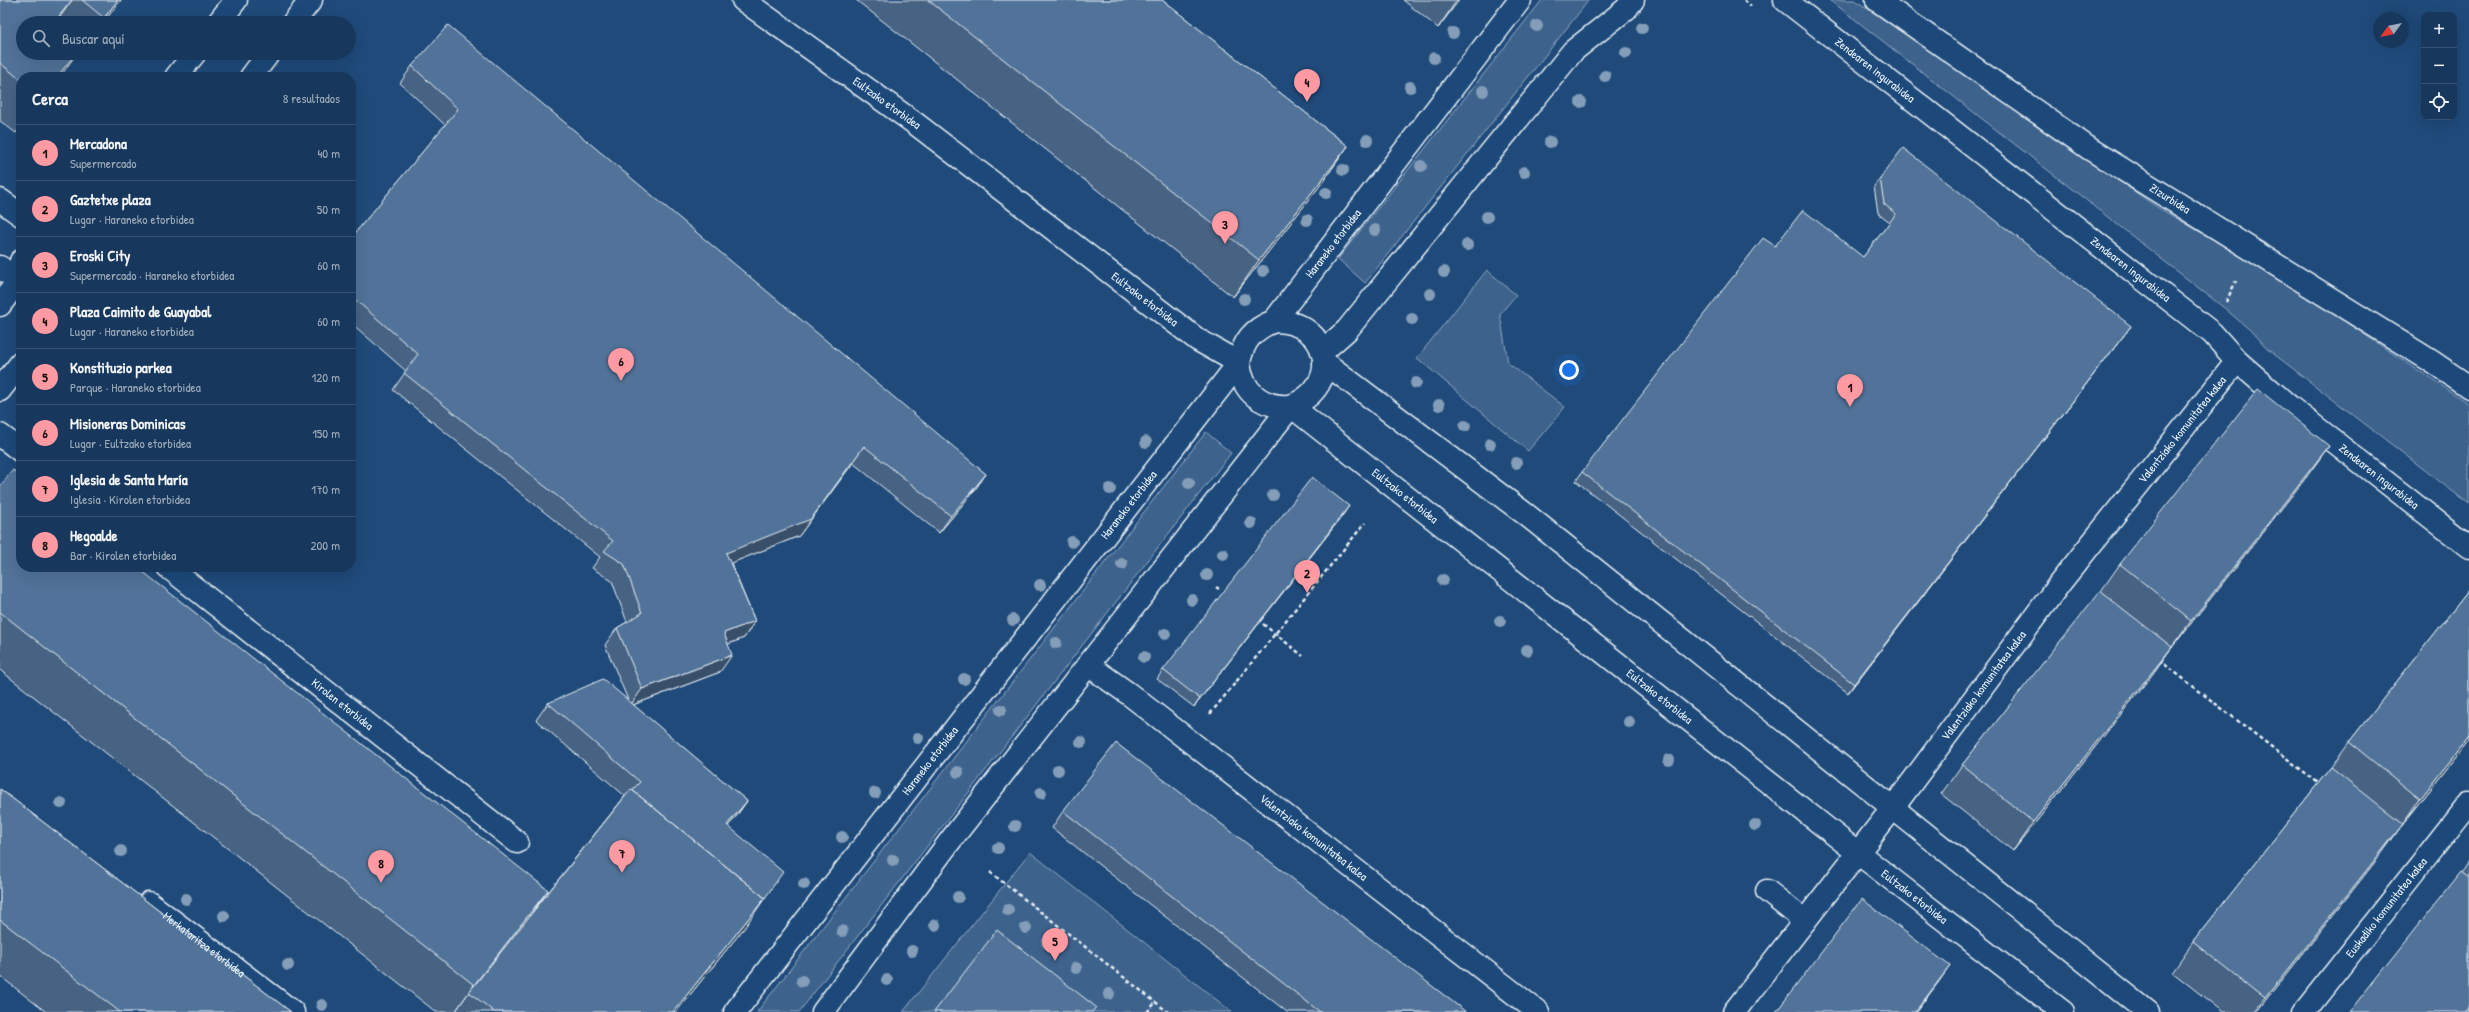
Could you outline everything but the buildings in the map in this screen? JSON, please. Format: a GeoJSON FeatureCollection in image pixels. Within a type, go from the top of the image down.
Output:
{"type":"FeatureCollection","features":[{"type":"Feature","properties":{"kind":"street"},"geometry":{"type":"LineString","coordinates":[[223,16],[236,0]]}},
{"type":"Feature","properties":{"kind":"street"},"geometry":{"type":"LineString","coordinates":[[298,16],[311,0]]}},
{"type":"Feature","properties":{"kind":"street","name":"Eultzako etorbidea"},"geometry":{"type":"LineString","coordinates":[[743,0],[916,124],[1198,340],[1239,363]]}},
{"type":"Feature","properties":{"kind":"street","name":"Haraneko etorbidea"},"geometry":{"type":"LineString","coordinates":[[735,1012],[1239,363],[1241,349],[1249,336],[1260,326],[1274,321],[1520,0]]}},
{"type":"Feature","properties":{"kind":"street"},"geometry":{"type":"LineString","coordinates":[[1323,357],[1347,330],[1573,51],[1626,9],[1633,0]]}},
{"type":"Feature","properties":{"kind":"street","name":"Zendearen ingurabidea"},"geometry":{"type":"LineString","coordinates":[[1785,0],[2212,333],[2238,361],[2290,407],[2469,547]]}},
{"type":"Feature","properties":{"kind":"street","name":"Zizurbidea"},"geometry":{"type":"LineString","coordinates":[[1877,0],[2090,149],[2418,352],[2469,387]]}},
{"type":"Feature","properties":{"kind":"street"},"geometry":{"type":"LineString","coordinates":[[180,72],[189,60]]}},
{"type":"Feature","properties":{"kind":"street"},"geometry":{"type":"LineString","coordinates":[[255,72],[264,60]]}},
{"type":"Feature","properties":{"kind":"street"},"geometry":{"type":"LineString","coordinates":[[0,200],[16,211]]}},
{"type":"Feature","properties":{"kind":"street"},"geometry":{"type":"LineString","coordinates":[[0,267],[16,275]]}},
{"type":"Feature","properties":{"kind":"street"},"geometry":{"type":"LineString","coordinates":[[0,305],[16,283]]}},
{"type":"Feature","properties":{"kind":"street"},"geometry":{"type":"LineString","coordinates":[[823,1012],[950,841],[1291,406],[1309,396],[1316,389],[1323,376],[1323,357],[1312,334],[1301,326],[1288,321],[1274,321]]}},
{"type":"Feature","properties":{"kind":"street"},"geometry":{"type":"LineString","coordinates":[[1323,357],[1528,516],[1892,809],[2148,1012]]}},
{"type":"Feature","properties":{"kind":"street","name":"Valentziako komunitatea kalea"},"geometry":{"type":"LineString","coordinates":[[1734,1012],[1892,809],[2060,583],[2238,361]]}},
{"type":"Feature","properties":{"kind":"street"},"geometry":{"type":"LineString","coordinates":[[1239,363],[1240,376],[1254,397],[1278,407],[1291,406]]}},
{"type":"Feature","properties":{"kind":"street"},"geometry":{"type":"LineString","coordinates":[[0,390],[16,369]]}},
{"type":"Feature","properties":{"kind":"street","name":"Eultzako etorbidea"},"geometry":{"type":"LineString","coordinates":[[1291,406],[1858,853],[2064,1012]]}},
{"type":"Feature","properties":{"kind":"street"},"geometry":{"type":"LineString","coordinates":[[0,435],[16,447]]}},
{"type":"Feature","properties":{"kind":"street","name":"Kirolen etorbidea"},"geometry":{"type":"LineString","coordinates":[[174,572],[517,842]]}},
{"type":"Feature","properties":{"kind":"street","name":"Valentziako komunitatea kalea"},"geometry":{"type":"LineString","coordinates":[[1088,665],[1129,694],[1538,1012]]}},
{"type":"Feature","properties":{"kind":"street","name":"Euskadiko komunitatea kalea"},"geometry":{"type":"LineString","coordinates":[[2304,1012],[2469,803]]}},
{"type":"Feature","properties":{"kind":"street"},"geometry":{"type":"LineString","coordinates":[[1767,891],[1805,921]]}},
{"type":"Feature","properties":{"kind":"street","name":"Merkataritza etorbidea"},"geometry":{"type":"LineString","coordinates":[[134,892],[293,1012]]}},
{"type":"Feature","properties":{"kind":"path"},"geometry":{"type":"LineString","coordinates":[[1207,718],[1365,523]]}},
{"type":"Feature","properties":{"kind":"path"},"geometry":{"type":"LineString","coordinates":[[1216,587],[1219,590]]}},
{"type":"Feature","properties":{"kind":"path"},"geometry":{"type":"LineString","coordinates":[[1263,624],[1303,656]]}},
{"type":"Feature","properties":{"kind":"path"},"geometry":{"type":"LineString","coordinates":[[2153,655],[2322,785]]}},
{"type":"Feature","properties":{"kind":"path"},"geometry":{"type":"LineString","coordinates":[[990,872],[1168,1012]]}},
{"type":"Feature","properties":{"kind":"path"},"geometry":{"type":"LineString","coordinates":[[1147,1012],[1156,1002]]}},
{"type":"Feature","properties":{"kind":"shaded area"},"geometry":{"type":"Polygon","coordinates":[[[1542,0],[1589,0],[1365,283],[1338,259],[1542,0]]]}},
{"type":"Feature","properties":{"kind":"shaded area"},"geometry":{"type":"Polygon","coordinates":[[[1830,0],[1855,0],[2157,207],[2275,275],[2469,404],[2469,504],[2266,348],[2250,330],[2223,307],[1830,0]]]}},
{"type":"Feature","properties":{"kind":"shaded area"},"geometry":{"type":"Polygon","coordinates":[[[1487,270],[1516,295],[1500,314],[1508,363],[1565,407],[1528,451],[1417,358],[1487,270]]]}},
{"type":"Feature","properties":{"kind":"shaded area"},"geometry":{"type":"Polygon","coordinates":[[[1206,432],[1231,453],[799,1012],[757,1012],[1206,432]]]}},
{"type":"Feature","properties":{"kind":"shaded area"},"geometry":{"type":"Polygon","coordinates":[[[1030,852],[1232,1012],[903,1012],[1030,852]]]}},
{"type":"Feature","properties":{"kind":"place","name":"Plaza Caimito de Guayabal"},"geometry":{"type":"Point","coordinates":[1307,102]}},
{"type":"Feature","properties":{"kind":"place","name":"Eroski City"},"geometry":{"type":"Point","coordinates":[1225,244]}},
{"type":"Feature","properties":{"kind":"place","name":"Misioneras Dominicas"},"geometry":{"type":"Point","coordinates":[621,381]}},
{"type":"Feature","properties":{"kind":"place","name":"Mercadona"},"geometry":{"type":"Point","coordinates":[1850,407]}},
{"type":"Feature","properties":{"kind":"place","name":"Gaztetxe plaza"},"geometry":{"type":"Point","coordinates":[1307,593]}},
{"type":"Feature","properties":{"kind":"place","name":"Iglesia de Santa María"},"geometry":{"type":"Point","coordinates":[622,873]}},
{"type":"Feature","properties":{"kind":"place","name":"Hegoalde"},"geometry":{"type":"Point","coordinates":[381,883]}},
{"type":"Feature","properties":{"kind":"place","name":"Konstituzio parkea"},"geometry":{"type":"Point","coordinates":[1055,961]}}]}
